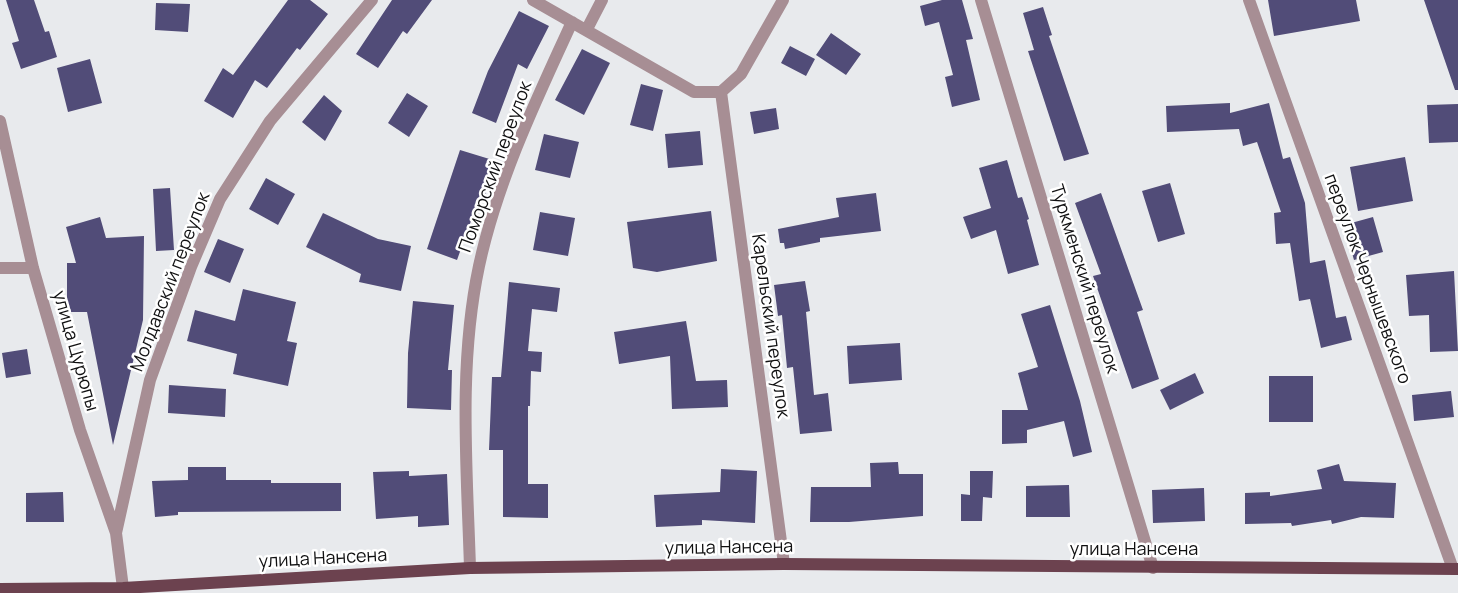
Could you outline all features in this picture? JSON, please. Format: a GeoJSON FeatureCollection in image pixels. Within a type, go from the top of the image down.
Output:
{"type":"FeatureCollection","features":[{"type":"Feature","properties":{"kind":"main road","name":"улица Нансена"},"geometry":{"type":"LineString","coordinates":[[0,589],[123,588],[470,568],[784,564],[1455,569]]}},
{"type":"Feature","properties":{"kind":"street","name":"Молдавский переулок"},"geometry":{"type":"LineString","coordinates":[[116,533],[150,380],[191,267],[220,199],[270,122],[372,0]]}},
{"type":"Feature","properties":{"kind":"street"},"geometry":{"type":"LineString","coordinates":[[534,0],[694,92],[721,92],[741,74],[783,0]]}},
{"type":"Feature","properties":{"kind":"street"},"geometry":{"type":"LineString","coordinates":[[587,29],[602,0]]}},
{"type":"Feature","properties":{"kind":"street","name":"Туркменский переулок"},"geometry":{"type":"LineString","coordinates":[[982,0],[1153,568]]}},
{"type":"Feature","properties":{"kind":"street","name":"переулок Чернышевского"},"geometry":{"type":"LineString","coordinates":[[1249,0],[1455,569]]}},
{"type":"Feature","properties":{"kind":"street","name":"Поморский переулок"},"geometry":{"type":"LineString","coordinates":[[470,568],[465,387],[471,319],[479,266],[500,196],[527,121],[572,22]]}},
{"type":"Feature","properties":{"kind":"street","name":"Карельский переулок"},"geometry":{"type":"LineString","coordinates":[[721,92],[784,564]]}},
{"type":"Feature","properties":{"kind":"street","name":"улица Цурюпы"},"geometry":{"type":"LineString","coordinates":[[0,122],[33,268],[80,430],[116,533],[123,588]]}},
{"type":"Feature","properties":{"kind":"street"},"geometry":{"type":"LineString","coordinates":[[0,268],[33,268]]}},
{"type":"Feature","properties":{"kind":"building"},"geometry":{"type":"Polygon","coordinates":[[[6,0],[34,0],[45,32],[49,31],[57,57],[21,69],[12,43],[19,41],[6,0]]]}},
{"type":"Feature","properties":{"kind":"building"},"geometry":{"type":"Polygon","coordinates":[[[288,0],[310,0],[328,14],[300,50],[297,48],[267,88],[255,80],[233,118],[204,101],[223,68],[233,75],[288,0]]]}},
{"type":"Feature","properties":{"kind":"building"},"geometry":{"type":"Polygon","coordinates":[[[392,0],[432,0],[407,34],[403,31],[378,68],[356,54],[392,0]]]}},
{"type":"Feature","properties":{"kind":"building"},"geometry":{"type":"Polygon","coordinates":[[[942,0],[962,0],[973,39],[966,40],[980,100],[952,107],[945,77],[953,75],[939,22],[925,26],[920,6],[942,0]]]}},
{"type":"Feature","properties":{"kind":"building"},"geometry":{"type":"Polygon","coordinates":[[[1268,0],[1356,0],[1360,21],[1274,36],[1268,0]]]}},
{"type":"Feature","properties":{"kind":"building"},"geometry":{"type":"Polygon","coordinates":[[[1424,0],[1458,0],[1458,90],[1455,90],[1424,0]]]}},
{"type":"Feature","properties":{"kind":"building"},"geometry":{"type":"Polygon","coordinates":[[[156,3],[190,4],[188,32],[155,30],[156,3]]]}},
{"type":"Feature","properties":{"kind":"building"},"geometry":{"type":"Polygon","coordinates":[[[1043,7],[1052,35],[1049,36],[1089,154],[1064,161],[1028,51],[1034,50],[1023,13],[1043,7]]]}},
{"type":"Feature","properties":{"kind":"building"},"geometry":{"type":"Polygon","coordinates":[[[519,11],[549,26],[527,69],[518,64],[496,123],[472,113],[488,71],[519,11]]]}},
{"type":"Feature","properties":{"kind":"building"},"geometry":{"type":"Polygon","coordinates":[[[831,33],[861,54],[846,75],[816,55],[831,33]]]}},
{"type":"Feature","properties":{"kind":"building"},"geometry":{"type":"Polygon","coordinates":[[[790,46],[815,59],[806,76],[781,63],[790,46]]]}},
{"type":"Feature","properties":{"kind":"building"},"geometry":{"type":"Polygon","coordinates":[[[582,49],[610,63],[584,115],[555,100],[582,49]]]}},
{"type":"Feature","properties":{"kind":"building"},"geometry":{"type":"Polygon","coordinates":[[[90,59],[102,103],[68,112],[57,68],[90,59]]]}},
{"type":"Feature","properties":{"kind":"building"},"geometry":{"type":"Polygon","coordinates":[[[641,84],[663,90],[653,131],[630,125],[641,84]]]}},
{"type":"Feature","properties":{"kind":"building"},"geometry":{"type":"Polygon","coordinates":[[[407,93],[428,106],[409,137],[388,123],[407,93]]]}},
{"type":"Feature","properties":{"kind":"building"},"geometry":{"type":"Polygon","coordinates":[[[324,95],[342,111],[325,141],[302,122],[324,95]]]}},
{"type":"Feature","properties":{"kind":"building"},"geometry":{"type":"Polygon","coordinates":[[[1230,103],[1230,113],[1269,103],[1283,159],[1290,157],[1305,203],[1310,263],[1325,260],[1336,318],[1346,316],[1352,340],[1321,348],[1310,299],[1299,301],[1290,243],[1276,244],[1274,213],[1281,212],[1257,142],[1243,146],[1239,129],[1167,132],[1166,106],[1230,103]]]}},
{"type":"Feature","properties":{"kind":"building"},"geometry":{"type":"Polygon","coordinates":[[[1458,104],[1458,142],[1429,143],[1427,105],[1458,104]]]}},
{"type":"Feature","properties":{"kind":"building"},"geometry":{"type":"Polygon","coordinates":[[[776,108],[779,129],[754,134],[750,112],[776,108]]]}},
{"type":"Feature","properties":{"kind":"building"},"geometry":{"type":"Polygon","coordinates":[[[700,131],[703,165],[668,168],[665,134],[700,131]]]}},
{"type":"Feature","properties":{"kind":"building"},"geometry":{"type":"Polygon","coordinates":[[[544,134],[579,142],[570,178],[535,170],[544,134]]]}},
{"type":"Feature","properties":{"kind":"building"},"geometry":{"type":"Polygon","coordinates":[[[460,150],[496,161],[485,195],[481,193],[457,260],[427,249],[460,150]]]}},
{"type":"Feature","properties":{"kind":"building"},"geometry":{"type":"Polygon","coordinates":[[[1405,157],[1413,201],[1358,211],[1350,167],[1405,157]]]}},
{"type":"Feature","properties":{"kind":"building"},"geometry":{"type":"Polygon","coordinates":[[[1007,160],[1018,198],[1022,197],[1029,219],[1027,220],[1039,265],[1008,274],[996,230],[971,239],[963,217],[991,208],[979,168],[1007,160]]]}},
{"type":"Feature","properties":{"kind":"building"},"geometry":{"type":"Polygon","coordinates":[[[266,178],[295,194],[278,225],[249,209],[266,178]]]}},
{"type":"Feature","properties":{"kind":"building"},"geometry":{"type":"Polygon","coordinates":[[[1170,183],[1185,234],[1158,242],[1142,191],[1170,183]]]}},
{"type":"Feature","properties":{"kind":"building"},"geometry":{"type":"Polygon","coordinates":[[[170,188],[174,250],[156,251],[153,189],[170,188]]]}},
{"type":"Feature","properties":{"kind":"building"},"geometry":{"type":"Polygon","coordinates":[[[876,193],[881,231],[820,238],[820,242],[785,249],[784,243],[780,243],[778,229],[839,217],[836,198],[876,193]]]}},
{"type":"Feature","properties":{"kind":"building"},"geometry":{"type":"Polygon","coordinates":[[[1101,193],[1143,310],[1137,312],[1159,379],[1132,389],[1093,276],[1101,274],[1075,203],[1101,193]]]}},
{"type":"Feature","properties":{"kind":"building"},"geometry":{"type":"Polygon","coordinates":[[[711,211],[717,261],[657,272],[633,268],[627,222],[711,211]]]}},
{"type":"Feature","properties":{"kind":"building"},"geometry":{"type":"Polygon","coordinates":[[[540,212],[575,218],[568,256],[533,250],[540,212]]]}},
{"type":"Feature","properties":{"kind":"building"},"geometry":{"type":"Polygon","coordinates":[[[323,213],[378,239],[411,246],[401,291],[359,282],[361,274],[306,247],[323,213]]]}},
{"type":"Feature","properties":{"kind":"building"},"geometry":{"type":"Polygon","coordinates":[[[100,217],[106,238],[144,236],[143,320],[113,445],[87,312],[67,312],[67,263],[76,263],[66,227],[100,217]]]}},
{"type":"Feature","properties":{"kind":"building"},"geometry":{"type":"Polygon","coordinates":[[[1373,217],[1383,252],[1354,260],[1344,225],[1373,217]]]}},
{"type":"Feature","properties":{"kind":"building"},"geometry":{"type":"Polygon","coordinates":[[[218,239],[244,249],[230,283],[204,272],[218,239]]]}},
{"type":"Feature","properties":{"kind":"building"},"geometry":{"type":"Polygon","coordinates":[[[1454,271],[1458,351],[1430,352],[1429,315],[1409,316],[1406,275],[1454,271]]]}},
{"type":"Feature","properties":{"kind":"building"},"geometry":{"type":"Polygon","coordinates":[[[805,281],[810,311],[806,312],[814,395],[828,393],[832,431],[800,434],[793,367],[787,368],[782,315],[778,316],[774,285],[805,281]]]}},
{"type":"Feature","properties":{"kind":"building"},"geometry":{"type":"Polygon","coordinates":[[[509,282],[560,288],[557,312],[532,309],[528,351],[542,352],[541,372],[531,371],[530,406],[528,406],[528,484],[548,484],[548,518],[503,517],[503,450],[489,450],[492,377],[501,377],[509,282]]]}},
{"type":"Feature","properties":{"kind":"building"},"geometry":{"type":"Polygon","coordinates":[[[243,289],[296,302],[287,341],[297,343],[288,386],[233,374],[237,354],[187,341],[195,310],[235,321],[243,289]]]}},
{"type":"Feature","properties":{"kind":"building"},"geometry":{"type":"Polygon","coordinates":[[[413,301],[454,305],[448,370],[452,370],[451,410],[407,408],[408,353],[413,301]]]}},
{"type":"Feature","properties":{"kind":"building"},"geometry":{"type":"Polygon","coordinates":[[[1050,305],[1080,401],[1092,452],[1073,457],[1064,421],[1027,430],[1027,443],[1002,444],[1002,410],[1028,410],[1018,373],[1038,367],[1021,314],[1050,305]]]}},
{"type":"Feature","properties":{"kind":"building"},"geometry":{"type":"Polygon","coordinates":[[[686,321],[696,381],[727,380],[728,407],[672,409],[670,356],[619,364],[614,332],[686,321]]]}},
{"type":"Feature","properties":{"kind":"building"},"geometry":{"type":"Polygon","coordinates":[[[900,343],[902,380],[849,384],[847,346],[900,343]]]}},
{"type":"Feature","properties":{"kind":"building"},"geometry":{"type":"Polygon","coordinates":[[[27,349],[31,374],[6,378],[2,353],[27,349]]]}},
{"type":"Feature","properties":{"kind":"building"},"geometry":{"type":"Polygon","coordinates":[[[1195,373],[1204,393],[1170,410],[1160,390],[1195,373]]]}},
{"type":"Feature","properties":{"kind":"building"},"geometry":{"type":"Polygon","coordinates":[[[1269,376],[1313,376],[1313,422],[1269,422],[1269,376]]]}},
{"type":"Feature","properties":{"kind":"building"},"geometry":{"type":"Polygon","coordinates":[[[169,385],[226,389],[225,417],[168,413],[169,385]]]}},
{"type":"Feature","properties":{"kind":"building"},"geometry":{"type":"Polygon","coordinates":[[[1451,391],[1454,417],[1414,421],[1412,395],[1451,391]]]}},
{"type":"Feature","properties":{"kind":"building"},"geometry":{"type":"Polygon","coordinates":[[[898,462],[899,474],[923,474],[923,516],[849,522],[810,522],[811,487],[871,487],[870,463],[898,462]]]}},
{"type":"Feature","properties":{"kind":"building"},"geometry":{"type":"Polygon","coordinates":[[[1339,464],[1344,481],[1396,483],[1394,518],[1361,517],[1332,524],[1331,520],[1292,526],[1291,523],[1245,524],[1245,493],[1270,492],[1270,496],[1322,489],[1317,470],[1339,464]]]}},
{"type":"Feature","properties":{"kind":"building"},"geometry":{"type":"Polygon","coordinates":[[[188,467],[226,467],[226,480],[271,480],[271,483],[341,483],[341,511],[178,512],[178,515],[155,517],[152,481],[188,480],[188,467]]]}},
{"type":"Feature","properties":{"kind":"building"},"geometry":{"type":"Polygon","coordinates":[[[721,469],[757,471],[755,523],[702,520],[702,525],[656,527],[654,495],[720,492],[721,469]]]}},
{"type":"Feature","properties":{"kind":"building"},"geometry":{"type":"Polygon","coordinates":[[[409,471],[409,476],[447,474],[449,525],[418,527],[418,516],[376,519],[373,472],[409,471]]]}},
{"type":"Feature","properties":{"kind":"building"},"geometry":{"type":"Polygon","coordinates":[[[970,471],[993,471],[992,498],[983,497],[982,521],[961,521],[961,494],[970,495],[970,471]]]}},
{"type":"Feature","properties":{"kind":"building"},"geometry":{"type":"Polygon","coordinates":[[[1069,485],[1070,517],[1026,517],[1026,486],[1069,485]]]}},
{"type":"Feature","properties":{"kind":"building"},"geometry":{"type":"Polygon","coordinates":[[[1204,488],[1205,521],[1153,523],[1152,490],[1204,488]]]}},
{"type":"Feature","properties":{"kind":"building"},"geometry":{"type":"Polygon","coordinates":[[[63,492],[64,522],[26,522],[26,493],[63,492]]]}}]}
